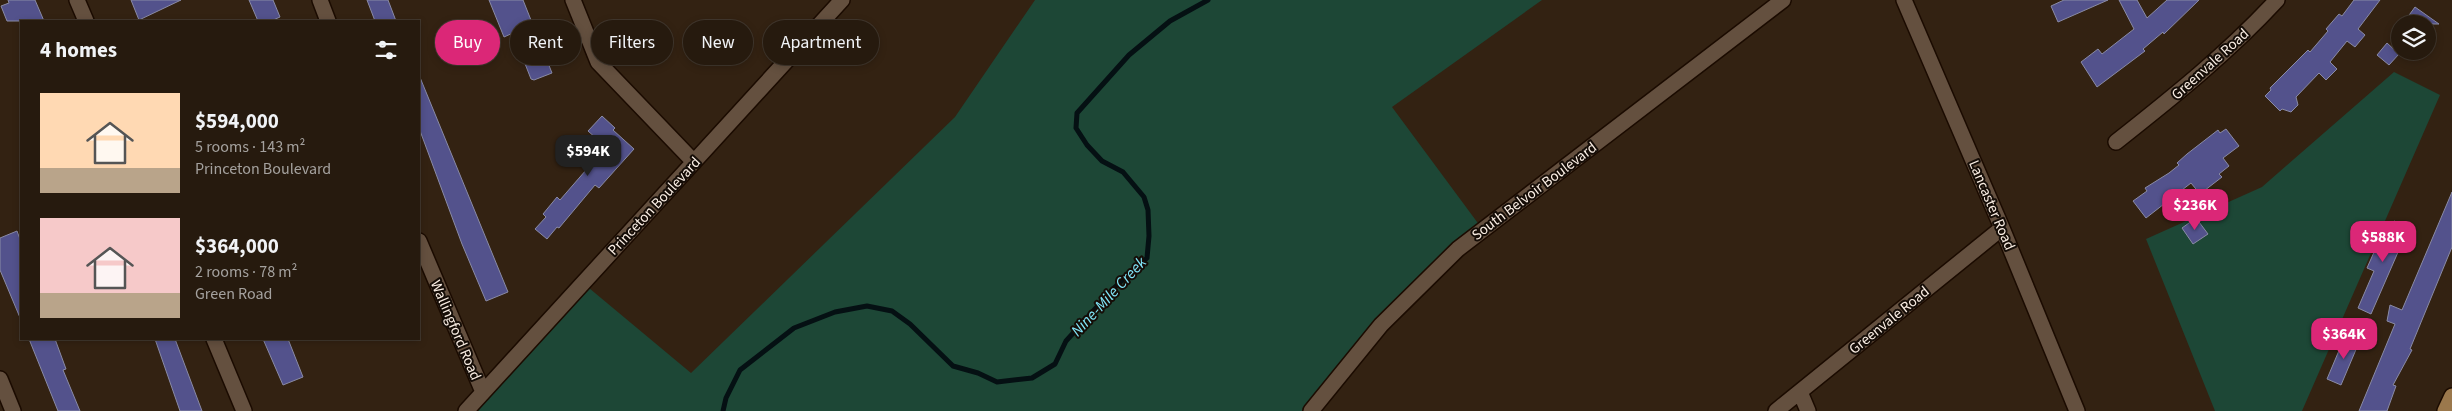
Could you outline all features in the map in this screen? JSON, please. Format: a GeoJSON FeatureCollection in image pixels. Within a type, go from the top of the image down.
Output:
{"type":"FeatureCollection","features":[{"type":"Feature","properties":{"kind":"main road"},"geometry":{"type":"LineString","coordinates":[[2446,411],[2452,396]]}},
{"type":"Feature","properties":{"kind":"street"},"geometry":{"type":"LineString","coordinates":[[77,0],[86,20]]}},
{"type":"Feature","properties":{"kind":"street"},"geometry":{"type":"LineString","coordinates":[[320,0],[328,20]]}},
{"type":"Feature","properties":{"kind":"street"},"geometry":{"type":"LineString","coordinates":[[573,0],[598,62],[694,162]]}},
{"type":"Feature","properties":{"kind":"street","name":"Princeton Boulevard"},"geometry":{"type":"LineString","coordinates":[[466,411],[842,0]]}},
{"type":"Feature","properties":{"kind":"street","name":"South Belvoir Boulevard"},"geometry":{"type":"LineString","coordinates":[[1311,411],[1381,325],[1458,249],[1784,0]]}},
{"type":"Feature","properties":{"kind":"street","name":"Lancaster Road"},"geometry":{"type":"LineString","coordinates":[[1904,0],[2002,228],[2077,411]]}},
{"type":"Feature","properties":{"kind":"street","name":"Greenvale Road"},"geometry":{"type":"LineString","coordinates":[[2116,142],[2201,74],[2242,37],[2276,0]]}},
{"type":"Feature","properties":{"kind":"street","name":"Greenvale Road"},"geometry":{"type":"LineString","coordinates":[[1776,411],[2002,228]]}},
{"type":"Feature","properties":{"kind":"street","name":"Wallingford Road"},"geometry":{"type":"LineString","coordinates":[[420,243],[483,392]]}},
{"type":"Feature","properties":{"kind":"street"},"geometry":{"type":"LineString","coordinates":[[214,340],[244,411]]}},
{"type":"Feature","properties":{"kind":"street"},"geometry":{"type":"LineString","coordinates":[[0,379],[13,411]]}},
{"type":"Feature","properties":{"kind":"street"},"geometry":{"type":"LineString","coordinates":[[1800,392],[1808,411]]}},
{"type":"Feature","properties":{"kind":"green space"},"geometry":{"type":"Polygon","coordinates":[[[1035,0],[1542,0],[1392,107],[1483,230],[1458,249],[1311,411],[466,411],[583,283],[691,373],[955,117],[1035,0]]]}},
{"type":"Feature","properties":{"kind":"green space"},"geometry":{"type":"Polygon","coordinates":[[[2394,72],[2440,95],[2302,411],[2215,411],[2146,239],[2262,187],[2394,72]]]}},
{"type":"Feature","properties":{"kind":"building"},"geometry":{"type":"Polygon","coordinates":[[[8,0],[35,0],[44,20],[7,21],[1,6],[9,3],[8,0]]]}},
{"type":"Feature","properties":{"kind":"building"},"geometry":{"type":"Polygon","coordinates":[[[131,0],[181,0],[139,20],[131,0]]]}},
{"type":"Feature","properties":{"kind":"building"},"geometry":{"type":"Polygon","coordinates":[[[249,0],[273,0],[280,17],[273,20],[258,20],[249,0]]]}},
{"type":"Feature","properties":{"kind":"building"},"geometry":{"type":"Polygon","coordinates":[[[367,0],[388,0],[396,20],[375,20],[367,0]]]}},
{"type":"Feature","properties":{"kind":"building"},"geometry":{"type":"Polygon","coordinates":[[[489,0],[523,0],[531,20],[510,20],[510,34],[504,37],[500,27],[500,20],[497,20],[489,0]]]}},
{"type":"Feature","properties":{"kind":"building"},"geometry":{"type":"Polygon","coordinates":[[[2064,0],[2108,0],[2058,22],[2051,6],[2064,0]]]}},
{"type":"Feature","properties":{"kind":"building"},"geometry":{"type":"Polygon","coordinates":[[[2119,0],[2137,0],[2147,18],[2167,0],[2199,0],[2164,34],[2163,32],[2143,49],[2145,51],[2097,87],[2081,62],[2098,49],[2102,54],[2134,29],[2119,0]]]}},
{"type":"Feature","properties":{"kind":"building"},"geometry":{"type":"Polygon","coordinates":[[[2354,0],[2380,0],[2358,29],[2365,35],[2355,47],[2347,41],[2330,62],[2337,69],[2326,80],[2319,73],[2296,97],[2298,105],[2291,112],[2282,109],[2280,111],[2265,96],[2271,90],[2270,88],[2308,50],[2310,52],[2328,31],[2326,29],[2339,14],[2342,16],[2354,0]]]}},
{"type":"Feature","properties":{"kind":"building"},"geometry":{"type":"Polygon","coordinates":[[[2415,7],[2426,15],[2409,15],[2415,7]]]}},
{"type":"Feature","properties":{"kind":"building"},"geometry":{"type":"Polygon","coordinates":[[[2387,43],[2391,47],[2391,60],[2394,60],[2389,65],[2377,55],[2387,43]]]}},
{"type":"Feature","properties":{"kind":"building"},"geometry":{"type":"Polygon","coordinates":[[[526,65],[549,65],[552,73],[534,80],[531,79],[526,65]]]}},
{"type":"Feature","properties":{"kind":"building"},"geometry":{"type":"Polygon","coordinates":[[[420,77],[508,292],[486,301],[462,244],[420,131],[420,77]]]}},
{"type":"Feature","properties":{"kind":"building"},"geometry":{"type":"Polygon","coordinates":[[[602,116],[615,128],[613,130],[634,149],[599,188],[595,185],[559,228],[557,227],[547,239],[535,229],[546,217],[543,214],[557,197],[560,200],[606,147],[588,131],[602,116]]]}},
{"type":"Feature","properties":{"kind":"building"},"geometry":{"type":"Polygon","coordinates":[[[2226,129],[2239,146],[2223,158],[2229,166],[2219,174],[2222,177],[2200,194],[2191,183],[2146,218],[2133,201],[2147,191],[2145,188],[2169,173],[2179,165],[2177,163],[2187,154],[2218,130],[2220,133],[2226,129]]]}},
{"type":"Feature","properties":{"kind":"building"},"geometry":{"type":"Polygon","coordinates":[[[2452,192],[2452,247],[2410,349],[2412,350],[2393,385],[2396,386],[2387,411],[2359,411],[2395,324],[2387,321],[2390,305],[2402,310],[2452,192]]]}},
{"type":"Feature","properties":{"kind":"building"},"geometry":{"type":"Polygon","coordinates":[[[2196,218],[2208,234],[2193,244],[2182,228],[2196,218]]]}},
{"type":"Feature","properties":{"kind":"building"},"geometry":{"type":"Polygon","coordinates":[[[2394,221],[2409,227],[2371,314],[2358,308],[2374,271],[2367,268],[2387,223],[2392,225],[2394,221]]]}},
{"type":"Feature","properties":{"kind":"building"},"geometry":{"type":"Polygon","coordinates":[[[17,231],[20,239],[20,318],[0,270],[0,238],[17,231]]]}},
{"type":"Feature","properties":{"kind":"building"},"geometry":{"type":"Polygon","coordinates":[[[2346,334],[2360,340],[2341,385],[2327,379],[2346,334]]]}},
{"type":"Feature","properties":{"kind":"building"},"geometry":{"type":"Polygon","coordinates":[[[29,340],[55,340],[66,369],[63,370],[80,411],[58,411],[29,340]]]}},
{"type":"Feature","properties":{"kind":"building"},"geometry":{"type":"Polygon","coordinates":[[[155,340],[175,340],[202,411],[180,411],[155,340]]]}},
{"type":"Feature","properties":{"kind":"building"},"geometry":{"type":"Polygon","coordinates":[[[263,340],[288,340],[303,377],[283,385],[263,340]]]}},
{"type":"Feature","properties":{"kind":"waterway","name":"Nine-Mile Creek"},"geometry":{"type":"LineString","coordinates":[[723,411],[726,398],[740,370],[794,328],[835,312],[867,306],[892,311],[910,324],[953,366],[978,373],[997,382],[1032,378],[1055,364],[1066,341],[1115,287],[1147,258],[1149,236],[1148,210],[1144,197],[1123,172],[1102,161],[1087,145],[1076,128],[1077,113],[1129,55],[1170,21],[1208,0]]}}]}
